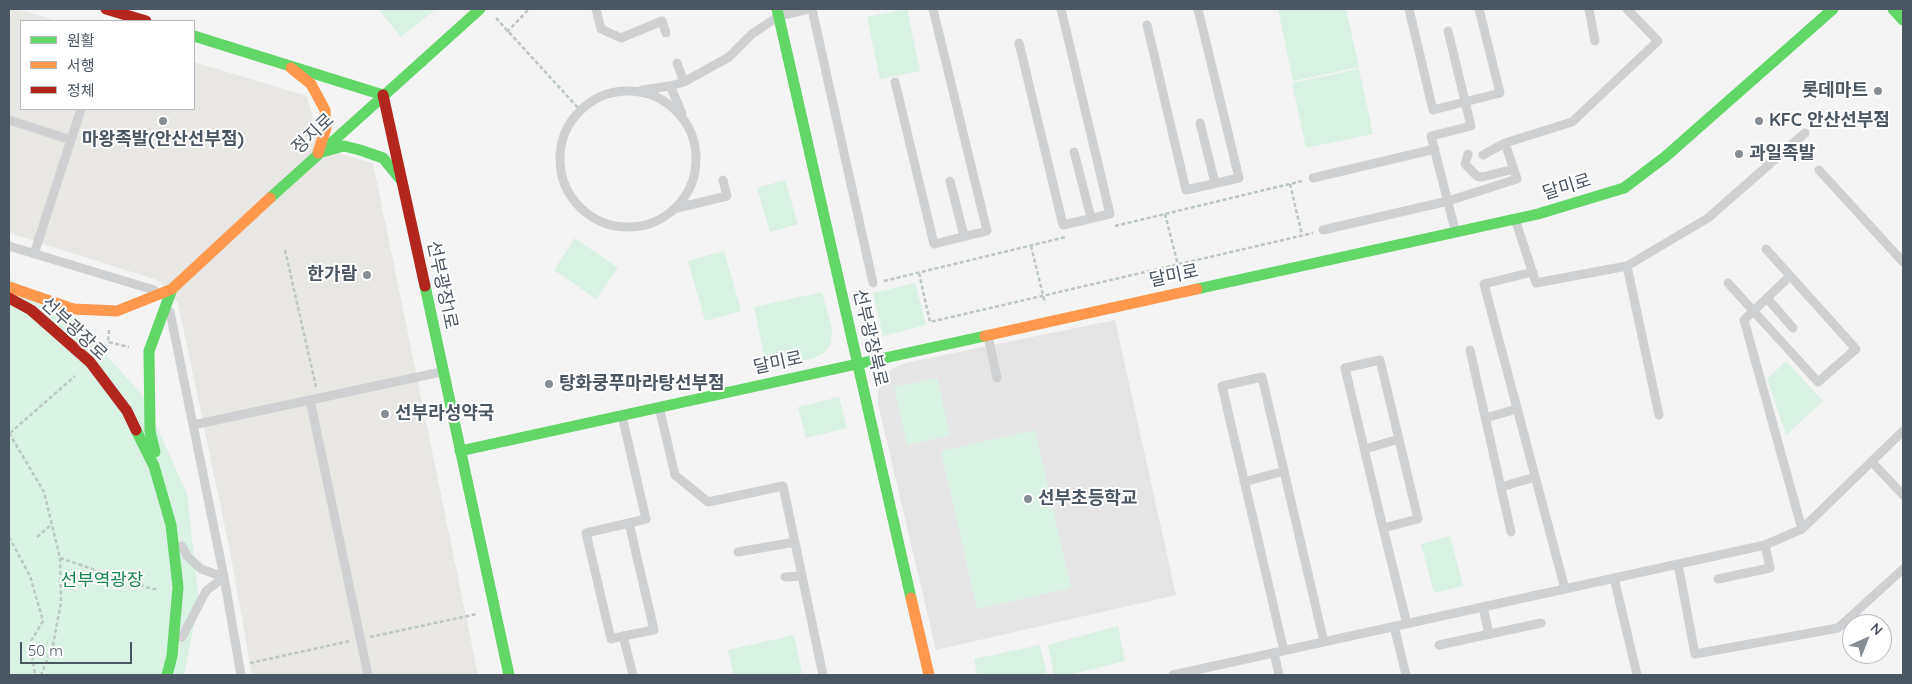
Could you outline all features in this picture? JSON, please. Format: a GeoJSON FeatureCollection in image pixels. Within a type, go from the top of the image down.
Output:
{"type":"FeatureCollection","features":[{"type":"Feature","properties":{"kind":"street","name":"정지로"},"geometry":{"type":"LineString","coordinates":[[168,295],[318,152],[480,9]]}},
{"type":"Feature","properties":{"kind":"street","name":"달미로"},"geometry":{"type":"LineString","coordinates":[[460,451],[1538,214],[1624,188],[1665,157],[1833,9]]}},
{"type":"Feature","properties":{"kind":"street"},"geometry":{"type":"LineString","coordinates":[[1893,9],[1903,20]]}},
{"type":"Feature","properties":{"kind":"street","name":"선부광장북로"},"geometry":{"type":"LineString","coordinates":[[778,12],[929,675]]}},
{"type":"Feature","properties":{"kind":"street"},"geometry":{"type":"LineString","coordinates":[[110,14],[141,20]]}},
{"type":"Feature","properties":{"kind":"street"},"geometry":{"type":"LineString","coordinates":[[195,36],[383,95]]}},
{"type":"Feature","properties":{"kind":"street"},"geometry":{"type":"LineString","coordinates":[[287,65],[311,84],[325,110],[326,128],[318,152]]}},
{"type":"Feature","properties":{"kind":"street","name":"선부광장1로"},"geometry":{"type":"LineString","coordinates":[[383,95],[510,675]]}},
{"type":"Feature","properties":{"kind":"street"},"geometry":{"type":"LineString","coordinates":[[318,152],[344,146],[375,155],[383,158],[402,181]]}},
{"type":"Feature","properties":{"kind":"street"},"geometry":{"type":"LineString","coordinates":[[9,287],[73,309],[111,311],[118,311],[168,295]]}},
{"type":"Feature","properties":{"kind":"street"},"geometry":{"type":"LineString","coordinates":[[168,295],[148,351],[150,431],[171,525]]}},
{"type":"Feature","properties":{"kind":"street","name":"선부광장로"},"geometry":{"type":"LineString","coordinates":[[9,298],[31,310],[90,362],[126,411],[150,459],[171,525],[178,587],[172,656],[167,675]]}},
{"type":"Feature","properties":{"kind":"lane"},"geometry":{"type":"LineString","coordinates":[[596,9],[601,29],[621,38],[662,21],[666,33]]}},
{"type":"Feature","properties":{"kind":"lane"},"geometry":{"type":"LineString","coordinates":[[670,86],[692,135],[697,154],[695,173],[688,192],[677,208],[660,220],[640,227],[618,227],[598,221],[580,208],[568,191],[560,171],[560,150],[566,129],[580,110],[595,99],[615,92],[637,91],[684,82],[728,57],[778,12],[811,9],[873,283]]}},
{"type":"Feature","properties":{"kind":"lane"},"geometry":{"type":"LineString","coordinates":[[895,82],[934,244],[987,231],[933,9]]}},
{"type":"Feature","properties":{"kind":"lane"},"geometry":{"type":"LineString","coordinates":[[1019,43],[1063,225],[1110,214],[1061,9]]}},
{"type":"Feature","properties":{"kind":"lane"},"geometry":{"type":"LineString","coordinates":[[1147,25],[1186,190],[1239,178],[1198,9]]}},
{"type":"Feature","properties":{"kind":"lane"},"geometry":{"type":"LineString","coordinates":[[1411,9],[1433,110],[1500,93],[1479,9]]}},
{"type":"Feature","properties":{"kind":"lane"},"geometry":{"type":"LineString","coordinates":[[1588,9],[1595,41]]}},
{"type":"Feature","properties":{"kind":"lane"},"geometry":{"type":"LineString","coordinates":[[1483,155],[1506,142],[1572,122],[1658,41],[1628,9]]}},
{"type":"Feature","properties":{"kind":"lane"},"geometry":{"type":"LineString","coordinates":[[1448,31],[1471,126],[1431,136],[1455,232]]}},
{"type":"Feature","properties":{"kind":"lane"},"geometry":{"type":"LineString","coordinates":[[677,63],[684,82]]}},
{"type":"Feature","properties":{"kind":"lane"},"geometry":{"type":"LineString","coordinates":[[637,91],[654,96],[670,105],[683,119],[692,135]]}},
{"type":"Feature","properties":{"kind":"lane"},"geometry":{"type":"LineString","coordinates":[[34,254],[81,110]]}},
{"type":"Feature","properties":{"kind":"lane"},"geometry":{"type":"LineString","coordinates":[[9,120],[71,140]]}},
{"type":"Feature","properties":{"kind":"lane"},"geometry":{"type":"LineString","coordinates":[[1200,123],[1215,184]]}},
{"type":"Feature","properties":{"kind":"lane"},"geometry":{"type":"LineString","coordinates":[[1515,219],[1536,283],[1627,266],[1708,218],[1805,133]]}},
{"type":"Feature","properties":{"kind":"lane"},"geometry":{"type":"LineString","coordinates":[[1323,230],[1448,201],[1517,179],[1506,142]]}},
{"type":"Feature","properties":{"kind":"lane"},"geometry":{"type":"LineString","coordinates":[[1313,178],[1435,149]]}},
{"type":"Feature","properties":{"kind":"lane"},"geometry":{"type":"LineString","coordinates":[[1074,152],[1091,218]]}},
{"type":"Feature","properties":{"kind":"lane"},"geometry":{"type":"LineString","coordinates":[[1468,154],[1465,164],[1477,176],[1482,177],[1514,169]]}},
{"type":"Feature","properties":{"kind":"lane"},"geometry":{"type":"LineString","coordinates":[[1819,170],[1903,262]]}},
{"type":"Feature","properties":{"kind":"lane"},"geometry":{"type":"LineString","coordinates":[[677,208],[727,196],[722,180]]}},
{"type":"Feature","properties":{"kind":"lane"},"geometry":{"type":"LineString","coordinates":[[950,181],[964,236]]}},
{"type":"Feature","properties":{"kind":"lane"},"geometry":{"type":"LineString","coordinates":[[9,246],[168,295],[224,577],[241,675]]}},
{"type":"Feature","properties":{"kind":"lane"},"geometry":{"type":"LineString","coordinates":[[1728,283],[1818,382],[1856,349],[1766,249]]}},
{"type":"Feature","properties":{"kind":"lane"},"geometry":{"type":"LineString","coordinates":[[1627,266],[1659,415]]}},
{"type":"Feature","properties":{"kind":"lane"},"geometry":{"type":"LineString","coordinates":[[1533,272],[1484,284],[1565,589]]}},
{"type":"Feature","properties":{"kind":"lane"},"geometry":{"type":"LineString","coordinates":[[1790,276],[1744,320],[1802,529]]}},
{"type":"Feature","properties":{"kind":"lane"},"geometry":{"type":"LineString","coordinates":[[1767,298],[1793,328]]}},
{"type":"Feature","properties":{"kind":"lane"},"geometry":{"type":"LineString","coordinates":[[988,335],[997,378]]}},
{"type":"Feature","properties":{"kind":"lane"},"geometry":{"type":"LineString","coordinates":[[1470,350],[1511,532]]}},
{"type":"Feature","properties":{"kind":"lane"},"geometry":{"type":"LineString","coordinates":[[1383,528],[1418,519],[1380,360],[1345,368],[1383,528],[1407,624]]}},
{"type":"Feature","properties":{"kind":"lane"},"geometry":{"type":"LineString","coordinates":[[193,425],[443,372]]}},
{"type":"Feature","properties":{"kind":"lane"},"geometry":{"type":"LineString","coordinates":[[1284,651],[1222,386],[1262,377],[1324,642]]}},
{"type":"Feature","properties":{"kind":"lane"},"geometry":{"type":"LineString","coordinates":[[314,399],[368,675]]}},
{"type":"Feature","properties":{"kind":"lane"},"geometry":{"type":"LineString","coordinates":[[659,407],[675,475],[708,502],[783,486],[823,675]]}},
{"type":"Feature","properties":{"kind":"lane"},"geometry":{"type":"LineString","coordinates":[[1485,418],[1517,409]]}},
{"type":"Feature","properties":{"kind":"lane"},"geometry":{"type":"LineString","coordinates":[[622,416],[646,519],[586,533],[611,639],[654,630],[629,523]]}},
{"type":"Feature","properties":{"kind":"lane"},"geometry":{"type":"LineString","coordinates":[[1173,675],[1211,671],[1274,653],[1765,545],[1802,529],[1903,431]]}},
{"type":"Feature","properties":{"kind":"lane"},"geometry":{"type":"LineString","coordinates":[[1365,448],[1399,439]]}},
{"type":"Feature","properties":{"kind":"lane"},"geometry":{"type":"LineString","coordinates":[[1872,462],[1903,495]]}},
{"type":"Feature","properties":{"kind":"lane"},"geometry":{"type":"LineString","coordinates":[[1244,482],[1284,471]]}},
{"type":"Feature","properties":{"kind":"lane"},"geometry":{"type":"LineString","coordinates":[[1501,487],[1535,477]]}},
{"type":"Feature","properties":{"kind":"lane"},"geometry":{"type":"LineString","coordinates":[[171,525],[187,556],[201,569],[224,577]]}},
{"type":"Feature","properties":{"kind":"lane"},"geometry":{"type":"LineString","coordinates":[[738,552],[795,542]]}},
{"type":"Feature","properties":{"kind":"lane"},"geometry":{"type":"LineString","coordinates":[[1718,579],[1770,568],[1765,545]]}},
{"type":"Feature","properties":{"kind":"lane"},"geometry":{"type":"LineString","coordinates":[[1678,564],[1695,654],[1838,628],[1903,568]]}},
{"type":"Feature","properties":{"kind":"lane"},"geometry":{"type":"LineString","coordinates":[[785,577],[802,576]]}},
{"type":"Feature","properties":{"kind":"lane"},"geometry":{"type":"LineString","coordinates":[[172,656],[206,591],[224,577]]}},
{"type":"Feature","properties":{"kind":"lane"},"geometry":{"type":"LineString","coordinates":[[1614,578],[1637,675]]}},
{"type":"Feature","properties":{"kind":"lane"},"geometry":{"type":"LineString","coordinates":[[1483,607],[1489,634]]}},
{"type":"Feature","properties":{"kind":"lane"},"geometry":{"type":"LineString","coordinates":[[1439,645],[1541,622]]}},
{"type":"Feature","properties":{"kind":"lane"},"geometry":{"type":"LineString","coordinates":[[1394,626],[1406,675]]}},
{"type":"Feature","properties":{"kind":"lane"},"geometry":{"type":"LineString","coordinates":[[623,636],[633,675]]}},
{"type":"Feature","properties":{"kind":"lane"},"geometry":{"type":"LineString","coordinates":[[1274,653],[1279,675]]}},
{"type":"Feature","properties":{"kind":"path"},"geometry":{"type":"LineString","coordinates":[[507,32],[529,9]]}},
{"type":"Feature","properties":{"kind":"path"},"geometry":{"type":"LineString","coordinates":[[492,13],[507,32],[580,110]]}},
{"type":"Feature","properties":{"kind":"path"},"geometry":{"type":"LineString","coordinates":[[1290,184],[1302,235]]}},
{"type":"Feature","properties":{"kind":"path"},"geometry":{"type":"LineString","coordinates":[[1164,214],[1178,264]]}},
{"type":"Feature","properties":{"kind":"path"},"geometry":{"type":"LineString","coordinates":[[873,283],[919,273],[930,322],[1323,230]]}},
{"type":"Feature","properties":{"kind":"path"},"geometry":{"type":"LineString","coordinates":[[1031,246],[1043,296]]}},
{"type":"Feature","properties":{"kind":"path"},"geometry":{"type":"LineString","coordinates":[[285,250],[314,399]]}},
{"type":"Feature","properties":{"kind":"path"},"geometry":{"type":"LineString","coordinates":[[111,311],[108,342],[148,351]]}},
{"type":"Feature","properties":{"kind":"path"},"geometry":{"type":"LineString","coordinates":[[41,675],[53,645],[61,602],[60,558],[44,492],[9,434],[90,362]]}},
{"type":"Feature","properties":{"kind":"path"},"geometry":{"type":"LineString","coordinates":[[37,537],[52,524]]}},
{"type":"Feature","properties":{"kind":"path"},"geometry":{"type":"LineString","coordinates":[[9,537],[30,576],[43,622],[30,643],[35,675]]}},
{"type":"Feature","properties":{"kind":"path"},"geometry":{"type":"LineString","coordinates":[[60,558],[152,589],[178,587]]}},
{"type":"Feature","properties":{"kind":"shaded area"},"geometry":{"type":"Polygon","coordinates":[[[9,9],[16,9],[54,20],[20,20],[20,110],[195,110],[195,62],[307,96],[320,148],[373,163],[478,675],[252,675],[230,551],[178,303],[157,280],[9,233],[9,9]]]}},
{"type":"Feature","properties":{"kind":"shaded area","name":"선부초등학교"},"geometry":{"type":"Polygon","coordinates":[[[1115,320],[1176,595],[936,650],[878,404],[878,391],[883,377],[892,369],[905,363],[1115,320]]]}},
{"type":"Feature","properties":{"kind":"green space"},"geometry":{"type":"Polygon","coordinates":[[[378,9],[436,9],[401,37],[378,9]]]}},
{"type":"Feature","properties":{"kind":"green space"},"geometry":{"type":"Polygon","coordinates":[[[907,9],[920,71],[880,79],[867,17],[907,9]]]}},
{"type":"Feature","properties":{"kind":"green space"},"geometry":{"type":"Polygon","coordinates":[[[1278,9],[1346,9],[1359,67],[1293,81],[1278,9]]]}},
{"type":"Feature","properties":{"kind":"green space"},"geometry":{"type":"Polygon","coordinates":[[[1359,69],[1373,134],[1306,148],[1292,83],[1359,69]]]}},
{"type":"Feature","properties":{"kind":"green space"},"geometry":{"type":"Polygon","coordinates":[[[785,180],[798,224],[770,232],[757,188],[785,180]]]}},
{"type":"Feature","properties":{"kind":"green space"},"geometry":{"type":"Polygon","coordinates":[[[575,238],[618,268],[596,299],[554,270],[575,238]]]}},
{"type":"Feature","properties":{"kind":"green space"},"geometry":{"type":"Polygon","coordinates":[[[724,251],[741,311],[705,321],[688,261],[724,251]]]}},
{"type":"Feature","properties":{"kind":"green space","name":"선부역광장"},"geometry":{"type":"Polygon","coordinates":[[[9,278],[72,317],[143,396],[187,494],[199,600],[184,675],[9,675],[9,278]]]}},
{"type":"Feature","properties":{"kind":"green space"},"geometry":{"type":"Polygon","coordinates":[[[915,283],[926,325],[883,336],[873,293],[915,283]]]}},
{"type":"Feature","properties":{"kind":"green space"},"geometry":{"type":"Polygon","coordinates":[[[822,292],[832,328],[831,343],[824,353],[812,359],[766,365],[754,307],[822,292]]]}},
{"type":"Feature","properties":{"kind":"green space"},"geometry":{"type":"Polygon","coordinates":[[[1786,361],[1823,401],[1786,435],[1767,379],[1786,361]]]}},
{"type":"Feature","properties":{"kind":"green space"},"geometry":{"type":"Polygon","coordinates":[[[937,378],[950,435],[907,445],[894,387],[937,378]]]}},
{"type":"Feature","properties":{"kind":"green space"},"geometry":{"type":"Polygon","coordinates":[[[839,397],[847,428],[806,438],[798,407],[839,397]]]}},
{"type":"Feature","properties":{"kind":"green space"},"geometry":{"type":"Polygon","coordinates":[[[1035,430],[1071,588],[977,609],[941,451],[1035,430]]]}},
{"type":"Feature","properties":{"kind":"green space"},"geometry":{"type":"Polygon","coordinates":[[[1450,536],[1463,586],[1434,593],[1421,544],[1450,536]]]}},
{"type":"Feature","properties":{"kind":"green space"},"geometry":{"type":"Polygon","coordinates":[[[1118,626],[1125,661],[1069,675],[1054,675],[1048,645],[1118,626]]]}},
{"type":"Feature","properties":{"kind":"green space"},"geometry":{"type":"Polygon","coordinates":[[[794,635],[802,673],[793,675],[734,675],[728,650],[794,635]]]}},
{"type":"Feature","properties":{"kind":"green space"},"geometry":{"type":"Polygon","coordinates":[[[1040,645],[1047,675],[977,675],[974,659],[1040,645]]]}},
{"type":"Feature","properties":{"kind":"traffic: fast"},"geometry":{"type":"LineString","coordinates":[[270,198],[480,9]]}},
{"type":"Feature","properties":{"kind":"traffic: fast"},"geometry":{"type":"LineString","coordinates":[[777,9],[911,598]]}},
{"type":"Feature","properties":{"kind":"traffic: fast"},"geometry":{"type":"LineString","coordinates":[[1197,289],[1538,214],[1624,188],[1665,157],[1833,9]]}},
{"type":"Feature","properties":{"kind":"traffic: fast"},"geometry":{"type":"LineString","coordinates":[[1893,9],[1903,20]]}},
{"type":"Feature","properties":{"kind":"traffic: fast"},"geometry":{"type":"LineString","coordinates":[[195,36],[383,95]]}},
{"type":"Feature","properties":{"kind":"traffic: fast"},"geometry":{"type":"LineString","coordinates":[[318,153],[344,146],[360,150],[383,158],[401,180]]}},
{"type":"Feature","properties":{"kind":"traffic: fast"},"geometry":{"type":"LineString","coordinates":[[425,286],[509,675]]}},
{"type":"Feature","properties":{"kind":"traffic: fast"},"geometry":{"type":"LineString","coordinates":[[155,452],[150,431],[149,351],[172,289]]}},
{"type":"Feature","properties":{"kind":"traffic: fast"},"geometry":{"type":"LineString","coordinates":[[460,451],[985,336]]}},
{"type":"Feature","properties":{"kind":"traffic: fast"},"geometry":{"type":"LineString","coordinates":[[136,430],[154,466],[171,525],[178,587],[172,656],[167,675]]}},
{"type":"Feature","properties":{"kind":"traffic: slow"},"geometry":{"type":"LineString","coordinates":[[291,68],[311,84],[325,110],[326,128],[318,153]]}},
{"type":"Feature","properties":{"kind":"traffic: slow"},"geometry":{"type":"LineString","coordinates":[[9,287],[73,309],[117,311],[172,289],[270,198]]}},
{"type":"Feature","properties":{"kind":"traffic: slow"},"geometry":{"type":"LineString","coordinates":[[985,336],[1197,289]]}},
{"type":"Feature","properties":{"kind":"traffic: slow"},"geometry":{"type":"LineString","coordinates":[[911,598],[929,675]]}},
{"type":"Feature","properties":{"kind":"traffic: jam"},"geometry":{"type":"LineString","coordinates":[[106,9],[143,20]]}},
{"type":"Feature","properties":{"kind":"traffic: jam"},"geometry":{"type":"LineString","coordinates":[[383,95],[425,286]]}},
{"type":"Feature","properties":{"kind":"traffic: jam"},"geometry":{"type":"LineString","coordinates":[[9,298],[31,310],[90,362],[127,411],[136,430]]}},
{"type":"Feature","properties":{"kind":"place","name":"롯데마트"},"geometry":{"type":"Point","coordinates":[1878,91]}},
{"type":"Feature","properties":{"kind":"place","name":"마왕족발(안산선부점)"},"geometry":{"type":"Point","coordinates":[163,121]}},
{"type":"Feature","properties":{"kind":"place","name":"KFC 안산선부점"},"geometry":{"type":"Point","coordinates":[1759,121]}},
{"type":"Feature","properties":{"kind":"place","name":"과일족발"},"geometry":{"type":"Point","coordinates":[1739,154]}},
{"type":"Feature","properties":{"kind":"place","name":"한가람"},"geometry":{"type":"Point","coordinates":[367,275]}},
{"type":"Feature","properties":{"kind":"place","name":"탕화쿵푸마라탕선부점"},"geometry":{"type":"Point","coordinates":[549,384]}},
{"type":"Feature","properties":{"kind":"place","name":"선부라성약국"},"geometry":{"type":"Point","coordinates":[385,414]}},
{"type":"Feature","properties":{"kind":"place","name":"선부초등학교"},"geometry":{"type":"Point","coordinates":[1028,499]}}]}
